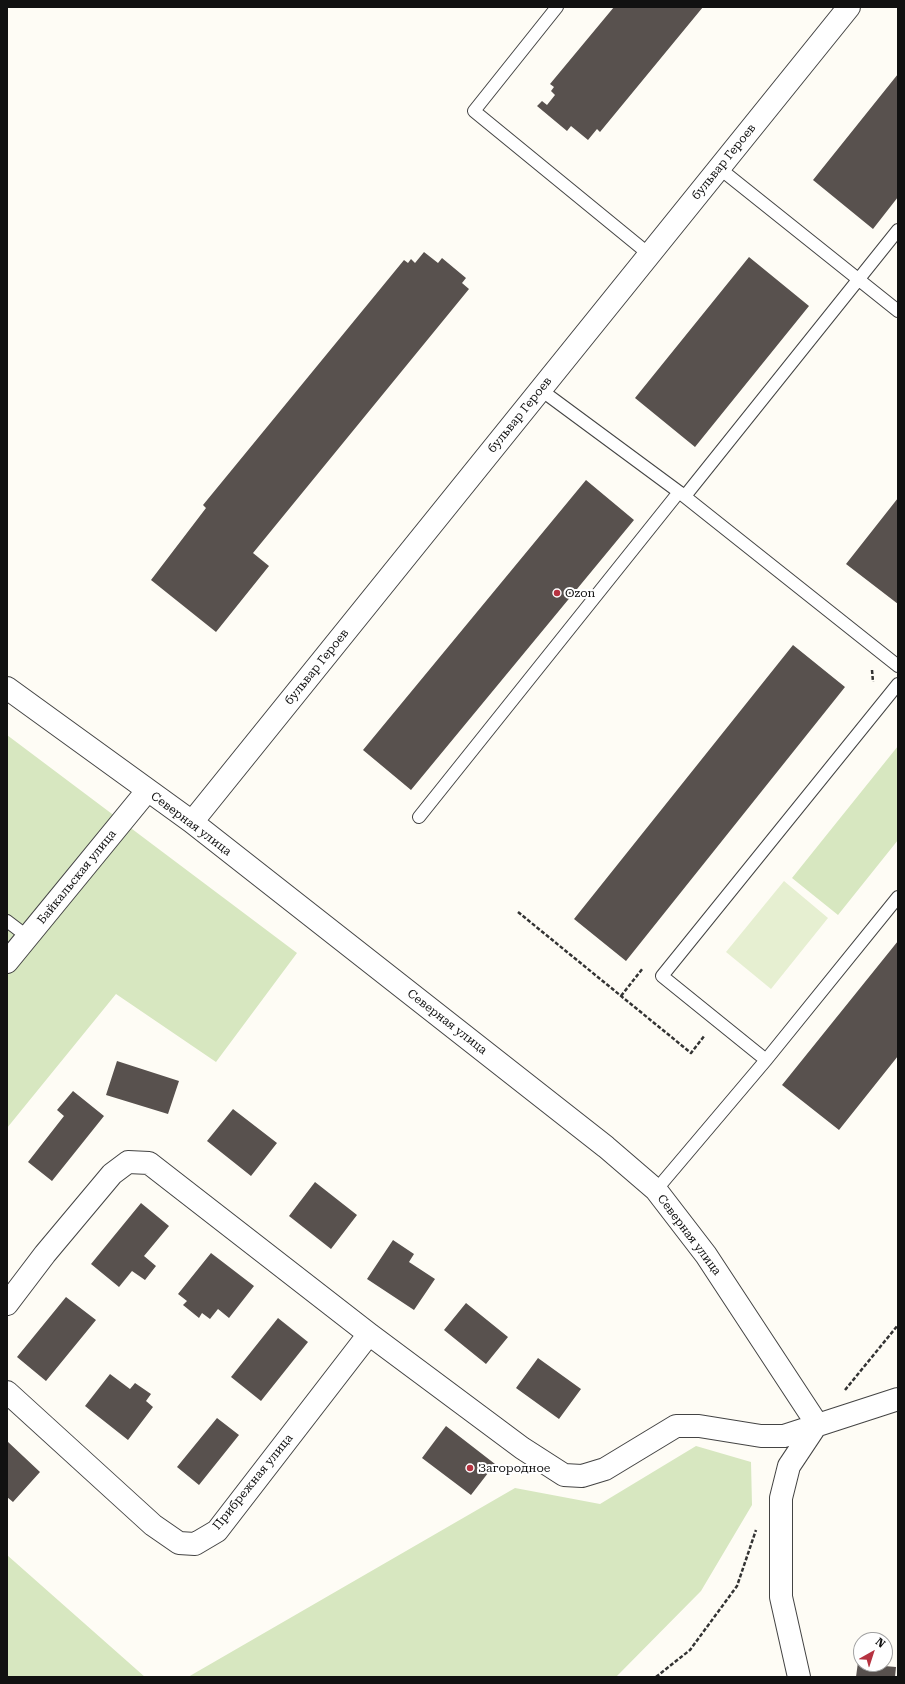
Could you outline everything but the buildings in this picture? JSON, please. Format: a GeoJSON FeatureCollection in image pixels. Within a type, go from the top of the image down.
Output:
{"type":"FeatureCollection","features":[{"type":"Feature","properties":{"kind":"street","name":"бульвар Героев"},"geometry":{"type":"LineString","coordinates":[[192,822],[849,7]]}},
{"type":"Feature","properties":{"kind":"street","name":"Северная улица"},"geometry":{"type":"LineString","coordinates":[[7,688],[147,791],[192,822],[600,1142],[656,1190],[706,1255],[817,1424]]}},
{"type":"Feature","properties":{"kind":"street","name":"Байкальская улица"},"geometry":{"type":"LineString","coordinates":[[7,962],[147,791]]}},
{"type":"Feature","properties":{"kind":"street"},"geometry":{"type":"LineString","coordinates":[[7,1304],[45,1254],[112,1174],[128,1162],[149,1163],[369,1334],[522,1448],[564,1475],[582,1476],[605,1469],[676,1426],[699,1426],[761,1436],[784,1436],[817,1424],[898,1399]]}},
{"type":"Feature","properties":{"kind":"street","name":"Прибрежная улица"},"geometry":{"type":"LineString","coordinates":[[7,1392],[153,1525],[179,1543],[195,1544],[217,1530],[369,1334]]}},
{"type":"Feature","properties":{"kind":"street"},"geometry":{"type":"LineString","coordinates":[[799,1677],[781,1597],[781,1498],[789,1466],[817,1424]]}},
{"type":"Feature","properties":{"kind":"lane"},"geometry":{"type":"LineString","coordinates":[[557,7],[474,111],[650,255]]}},
{"type":"Feature","properties":{"kind":"lane"},"geometry":{"type":"LineString","coordinates":[[719,168],[898,310]]}},
{"type":"Feature","properties":{"kind":"lane"},"geometry":{"type":"LineString","coordinates":[[419,817],[898,230]]}},
{"type":"Feature","properties":{"kind":"lane"},"geometry":{"type":"LineString","coordinates":[[541,390],[682,494],[898,666]]}},
{"type":"Feature","properties":{"kind":"lane"},"geometry":{"type":"LineString","coordinates":[[766,1060],[662,976],[898,684]]}},
{"type":"Feature","properties":{"kind":"lane"},"geometry":{"type":"LineString","coordinates":[[656,1190],[766,1060],[898,897]]}},
{"type":"Feature","properties":{"kind":"lane"},"geometry":{"type":"LineString","coordinates":[[7,921],[28,937]]}},
{"type":"Feature","properties":{"kind":"path"},"geometry":{"type":"LineString","coordinates":[[871,668],[874,680],[872,685]]}},
{"type":"Feature","properties":{"kind":"path"},"geometry":{"type":"LineString","coordinates":[[518,912],[691,1053],[717,1021]]}},
{"type":"Feature","properties":{"kind":"path"},"geometry":{"type":"LineString","coordinates":[[621,996],[646,965]]}},
{"type":"Feature","properties":{"kind":"path"},"geometry":{"type":"LineString","coordinates":[[841,1395],[898,1325]]}},
{"type":"Feature","properties":{"kind":"path"},"geometry":{"type":"LineString","coordinates":[[656,1677],[690,1650],[737,1586],[754,1533],[781,1498]]}},
{"type":"Feature","properties":{"kind":"green space"},"geometry":{"type":"Polygon","coordinates":[[[7,735],[297,953],[216,1062],[116,994],[7,1128],[7,735]]]}},
{"type":"Feature","properties":{"kind":"green space"},"geometry":{"type":"Polygon","coordinates":[[[898,746],[898,840],[838,915],[792,878],[898,746]]]}},
{"type":"Feature","properties":{"kind":"green space"},"geometry":{"type":"Polygon","coordinates":[[[784,881],[828,918],[771,989],[726,952],[784,881]]]}},
{"type":"Feature","properties":{"kind":"green space"},"geometry":{"type":"Polygon","coordinates":[[[696,1446],[751,1462],[752,1505],[701,1591],[616,1677],[188,1677],[515,1488],[600,1504],[696,1446]]]}},
{"type":"Feature","properties":{"kind":"green space"},"geometry":{"type":"Polygon","coordinates":[[[7,1555],[145,1677],[7,1677],[7,1555]]]}},
{"type":"Feature","properties":{"kind":"place","name":"Ozon"},"geometry":{"type":"Point","coordinates":[557,593]}},
{"type":"Feature","properties":{"kind":"place","name":"Загородное"},"geometry":{"type":"Point","coordinates":[470,1468]}}]}
